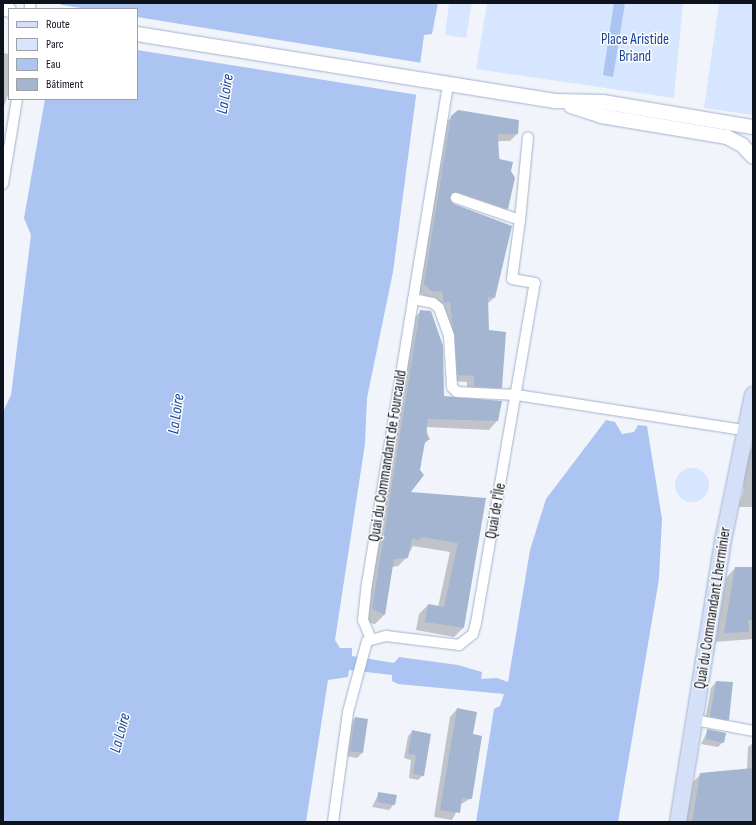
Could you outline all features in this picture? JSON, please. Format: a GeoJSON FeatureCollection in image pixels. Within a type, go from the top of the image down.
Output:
{"type":"FeatureCollection","features":[{"type":"Feature","properties":{"kind":"main road"},"geometry":{"type":"LineString","coordinates":[[138,34],[448,85],[557,101],[603,102],[659,118],[696,124],[747,126],[753,132]]}},
{"type":"Feature","properties":{"kind":"main road"},"geometry":{"type":"LineString","coordinates":[[696,124],[736,141],[753,157]]}},
{"type":"Feature","properties":{"kind":"main road","name":"Quai du Commandant Lherminier"},"geometry":{"type":"LineString","coordinates":[[678,822],[730,499],[744,430],[753,395]]}},
{"type":"Feature","properties":{"kind":"street","name":"Quai du Commandant de Fourcauld"},"geometry":{"type":"LineString","coordinates":[[371,639],[363,620],[367,584],[448,85]]}},
{"type":"Feature","properties":{"kind":"street"},"geometry":{"type":"LineString","coordinates":[[3,184],[6,148],[17,100]]}},
{"type":"Feature","properties":{"kind":"street"},"geometry":{"type":"LineString","coordinates":[[456,198],[520,220],[528,137]]}},
{"type":"Feature","properties":{"kind":"street","name":"Quai de l'Île"},"geometry":{"type":"LineString","coordinates":[[371,639],[386,636],[459,645],[473,634],[517,395],[535,283],[512,279],[520,220]]}},
{"type":"Feature","properties":{"kind":"street"},"geometry":{"type":"LineString","coordinates":[[413,299],[433,303],[439,308],[451,349],[454,390],[517,395],[744,430]]}},
{"type":"Feature","properties":{"kind":"street"},"geometry":{"type":"LineString","coordinates":[[333,822],[348,712],[357,690],[362,655],[371,639]]}},
{"type":"Feature","properties":{"kind":"street"},"geometry":{"type":"LineString","coordinates":[[695,720],[753,732]]}},
{"type":"Feature","properties":{"kind":"green space"},"geometry":{"type":"Polygon","coordinates":[[[449,3],[472,3],[466,38],[445,35],[449,3]]]}},
{"type":"Feature","properties":{"kind":"green space","name":"Place Aristide Briand"},"geometry":{"type":"Polygon","coordinates":[[[487,3],[683,3],[674,98],[476,69],[487,3]]]}},
{"type":"Feature","properties":{"kind":"green space"},"geometry":{"type":"Polygon","coordinates":[[[719,3],[753,3],[753,115],[704,108],[719,3]]]}},
{"type":"Feature","properties":{"kind":"green space"},"geometry":{"type":"Polygon","coordinates":[[[689,468],[695,468],[699,469],[706,475],[709,485],[708,492],[702,499],[695,502],[689,502],[685,501],[678,495],[675,488],[675,482],[676,478],[682,471],[689,468]]]}},
{"type":"Feature","properties":{"kind":"water","name":"La Loire"},"geometry":{"type":"Polygon","coordinates":[[[60,3],[438,3],[432,34],[424,35],[393,272],[367,398],[365,444],[335,640],[340,648],[352,648],[352,656],[394,663],[399,657],[458,665],[482,672],[481,679],[497,678],[508,682],[530,550],[546,499],[606,420],[615,422],[622,434],[634,432],[638,425],[647,426],[662,519],[659,579],[618,822],[476,822],[494,709],[500,706],[504,694],[398,684],[392,681],[392,675],[349,670],[348,677],[328,680],[306,822],[3,822],[3,412],[11,395],[31,235],[24,218],[45,100],[138,100],[138,8],[59,8],[60,3]]]}},
{"type":"Feature","properties":{"kind":"water"},"geometry":{"type":"Polygon","coordinates":[[[614,3],[625,3],[613,77],[603,75],[614,3]]]}},
{"type":"Feature","properties":{"kind":"pier"},"geometry":{"type":"Polygon","coordinates":[[[58,3],[81,8],[57,8],[58,3]]]}},
{"type":"Feature","properties":{"kind":"pier"},"geometry":{"type":"Polygon","coordinates":[[[138,17],[422,63],[418,95],[138,50],[138,17]]]}},
{"type":"Feature","properties":{"kind":"building"},"geometry":{"type":"Polygon","coordinates":[[[458,110],[519,120],[518,134],[498,134],[499,159],[513,162],[511,171],[515,178],[508,209],[458,192],[451,193],[450,199],[454,204],[512,226],[495,298],[488,297],[489,330],[506,332],[502,388],[474,386],[474,376],[458,375],[450,302],[444,303],[442,292],[431,291],[424,284],[451,116],[458,110]]]}},
{"type":"Feature","properties":{"kind":"building"},"geometry":{"type":"Polygon","coordinates":[[[420,310],[431,311],[443,346],[444,396],[502,401],[498,421],[428,419],[426,434],[430,439],[425,442],[420,470],[424,475],[411,492],[486,498],[464,628],[425,622],[428,604],[444,607],[458,543],[421,537],[420,540],[412,539],[408,558],[394,559],[385,615],[372,609],[420,310]]]}},
{"type":"Feature","properties":{"kind":"building"},"geometry":{"type":"Polygon","coordinates":[[[735,567],[753,567],[753,620],[748,620],[749,632],[724,633],[735,567]]]}},
{"type":"Feature","properties":{"kind":"building"},"geometry":{"type":"Polygon","coordinates":[[[716,681],[733,682],[729,720],[710,716],[716,681]]]}},
{"type":"Feature","properties":{"kind":"building"},"geometry":{"type":"Polygon","coordinates":[[[457,708],[477,712],[473,734],[482,736],[472,799],[462,798],[460,813],[440,810],[457,708]]]}},
{"type":"Feature","properties":{"kind":"building"},"geometry":{"type":"Polygon","coordinates":[[[355,717],[368,719],[363,753],[350,751],[355,717]]]}},
{"type":"Feature","properties":{"kind":"building"},"geometry":{"type":"Polygon","coordinates":[[[707,729],[726,733],[724,743],[706,739],[707,729]]]}},
{"type":"Feature","properties":{"kind":"building"},"geometry":{"type":"Polygon","coordinates":[[[412,730],[431,734],[424,776],[413,774],[416,755],[408,754],[412,730]]]}},
{"type":"Feature","properties":{"kind":"building"},"geometry":{"type":"Polygon","coordinates":[[[753,768],[753,822],[692,822],[700,773],[753,768]]]}},
{"type":"Feature","properties":{"kind":"building"},"geometry":{"type":"Polygon","coordinates":[[[378,792],[397,795],[395,805],[377,802],[378,792]]]}}]}
